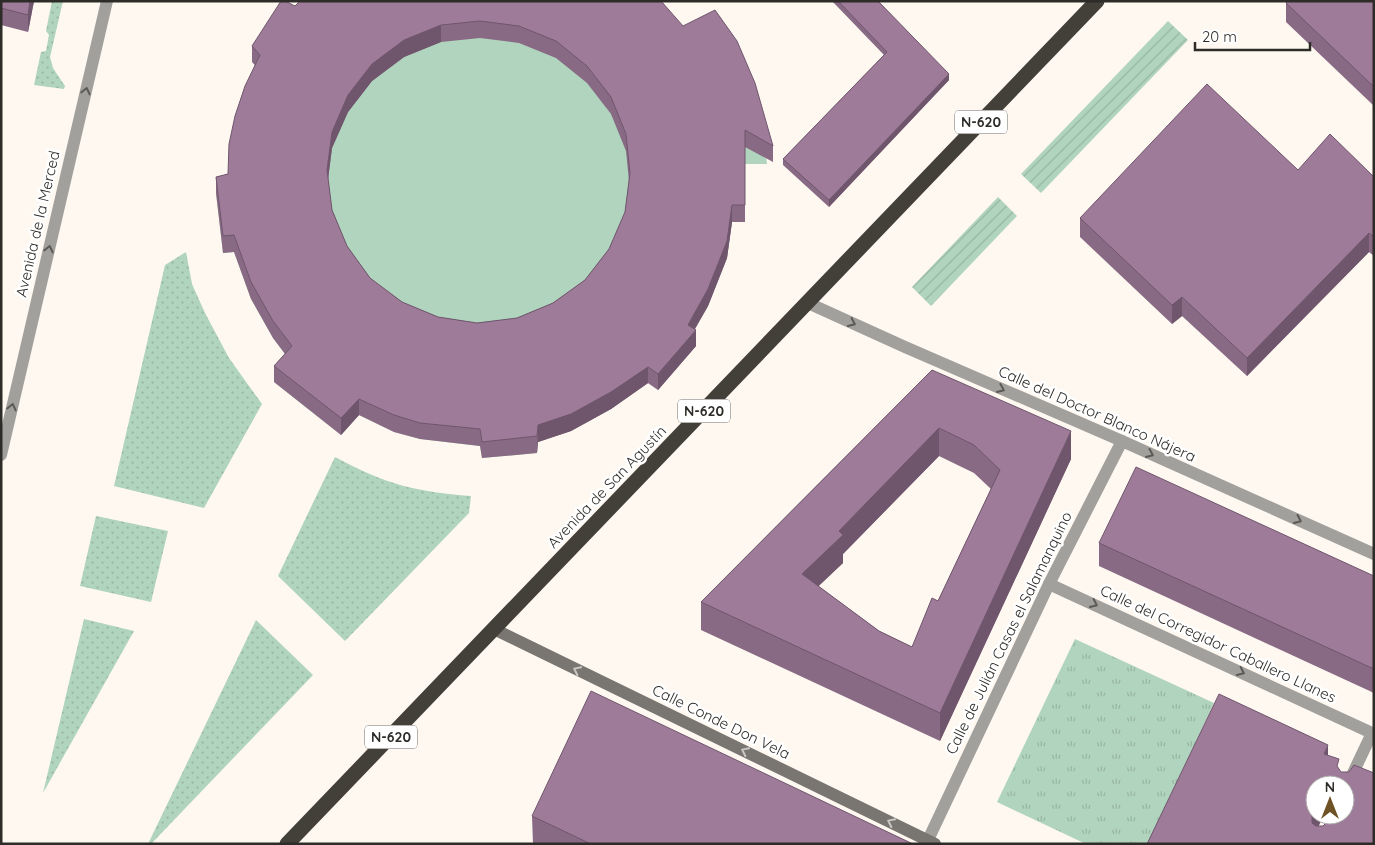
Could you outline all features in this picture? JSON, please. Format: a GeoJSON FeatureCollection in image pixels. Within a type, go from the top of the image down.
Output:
{"type":"FeatureCollection","features":[{"type":"Feature","properties":{"kind":"highway","name":"Avenida de San Agustín"},"geometry":{"type":"LineString","coordinates":[[287,844],[1097,1]]}},
{"type":"Feature","properties":{"kind":"main road","name":"Calle Conde Don Vela"},"geometry":{"type":"LineString","coordinates":[[494,629],[931,842]]}},
{"type":"Feature","properties":{"kind":"street","name":"Avenida de la Merced"},"geometry":{"type":"LineString","coordinates":[[1,455],[107,1]]}},
{"type":"Feature","properties":{"kind":"street","name":"Calle del Doctor Blanco Nájera"},"geometry":{"type":"LineString","coordinates":[[808,303],[1374,554]]}},
{"type":"Feature","properties":{"kind":"street","name":"Calle de Julián Casas el Salamanquino"},"geometry":{"type":"LineString","coordinates":[[931,842],[1050,584],[1122,441]]}},
{"type":"Feature","properties":{"kind":"street","name":"Calle del Corregidor Caballero Llanes"},"geometry":{"type":"LineString","coordinates":[[1050,584],[1373,733]]}},
{"type":"Feature","properties":{"kind":"street"},"geometry":{"type":"LineString","coordinates":[[1352,775],[1373,733]]}},
{"type":"Feature","properties":{"kind":"green space"},"geometry":{"type":"Polygon","coordinates":[[[52,1],[63,1],[50,57],[53,68],[65,86],[64,89],[34,85],[41,52],[46,51],[49,35],[46,31],[52,1]]]}},
{"type":"Feature","properties":{"kind":"green space"},"geometry":{"type":"Polygon","coordinates":[[[646,1],[763,129],[767,164],[745,164],[745,222],[732,222],[727,258],[708,306],[688,341],[696,346],[658,390],[648,383],[611,409],[571,431],[538,442],[537,453],[482,458],[480,446],[420,439],[394,432],[359,415],[341,435],[274,382],[292,363],[273,338],[251,299],[234,252],[223,253],[216,193],[228,191],[260,71],[252,62],[646,1]]]}},
{"type":"Feature","properties":{"kind":"green space"},"geometry":{"type":"Polygon","coordinates":[[[1168,21],[1188,40],[1041,193],[1021,174],[1168,21]]]}},
{"type":"Feature","properties":{"kind":"green space"},"geometry":{"type":"Polygon","coordinates":[[[998,197],[1017,216],[931,306],[912,287],[998,197]]]}},
{"type":"Feature","properties":{"kind":"green space"},"geometry":{"type":"Polygon","coordinates":[[[186,252],[192,284],[205,313],[229,358],[262,404],[204,508],[114,486],[165,265],[186,252]]]}},
{"type":"Feature","properties":{"kind":"green space"},"geometry":{"type":"Polygon","coordinates":[[[335,457],[370,474],[401,485],[434,492],[471,496],[469,513],[345,641],[278,576],[335,457]]]}},
{"type":"Feature","properties":{"kind":"green space"},"geometry":{"type":"Polygon","coordinates":[[[96,516],[168,531],[151,602],[80,586],[96,516]]]}},
{"type":"Feature","properties":{"kind":"green space"},"geometry":{"type":"Polygon","coordinates":[[[84,619],[134,631],[43,793],[84,619]]]}},
{"type":"Feature","properties":{"kind":"green space"},"geometry":{"type":"Polygon","coordinates":[[[256,620],[313,675],[151,844],[148,844],[256,620]]]}},
{"type":"Feature","properties":{"kind":"green space"},"geometry":{"type":"Polygon","coordinates":[[[1075,639],[1214,703],[1148,844],[1086,844],[997,802],[1075,639]]]}},
{"type":"Feature","properties":{"kind":"building"},"geometry":{"type":"Polygon","coordinates":[[[1,1],[30,1],[28,15],[1,8],[1,1]]]}},
{"type":"Feature","properties":{"kind":"building"},"geometry":{"type":"Polygon","coordinates":[[[281,1],[295,6],[300,1],[661,1],[683,26],[715,10],[737,41],[755,83],[773,146],[745,130],[745,205],[732,205],[727,241],[708,289],[688,325],[696,330],[658,374],[648,367],[611,392],[571,414],[538,425],[537,436],[482,442],[480,429],[420,423],[394,415],[359,399],[341,418],[274,366],[292,346],[273,321],[251,282],[234,235],[223,236],[216,177],[228,174],[229,144],[235,116],[245,86],[260,55],[252,46],[281,1]],[[480,21],[441,25],[404,40],[372,64],[348,95],[332,132],[327,170],[332,210],[347,246],[370,278],[402,302],[438,317],[477,323],[517,318],[553,303],[585,280],[609,249],[625,212],[630,173],[626,134],[611,97],[587,66],[556,41],[519,26],[480,21]]]}},
{"type":"Feature","properties":{"kind":"building"},"geometry":{"type":"Polygon","coordinates":[[[838,1],[878,1],[949,74],[829,200],[783,159],[887,52],[838,1]]]}},
{"type":"Feature","properties":{"kind":"building"},"geometry":{"type":"Polygon","coordinates":[[[1287,1],[1374,1],[1374,85],[1286,3],[1287,1]]]}},
{"type":"Feature","properties":{"kind":"building"},"geometry":{"type":"Polygon","coordinates":[[[1207,84],[1298,170],[1330,134],[1374,177],[1374,237],[1369,233],[1247,358],[1182,297],[1172,305],[1080,218],[1207,84]]]}},
{"type":"Feature","properties":{"kind":"building"},"geometry":{"type":"Polygon","coordinates":[[[932,370],[1071,431],[940,713],[701,602],[932,370]],[[939,428],[839,531],[843,535],[802,574],[879,631],[912,647],[932,598],[938,601],[1000,470],[974,445],[939,428]]]}},
{"type":"Feature","properties":{"kind":"building"},"geometry":{"type":"Polygon","coordinates":[[[1136,467],[1374,576],[1374,669],[1099,543],[1136,467]]]}},
{"type":"Feature","properties":{"kind":"building"},"geometry":{"type":"Polygon","coordinates":[[[591,691],[913,844],[591,844],[532,816],[591,691]]]}},
{"type":"Feature","properties":{"kind":"building"},"geometry":{"type":"Polygon","coordinates":[[[1219,694],[1328,745],[1324,754],[1339,759],[1337,766],[1341,772],[1349,772],[1354,765],[1374,773],[1374,844],[1147,844],[1219,694]]]}}]}
